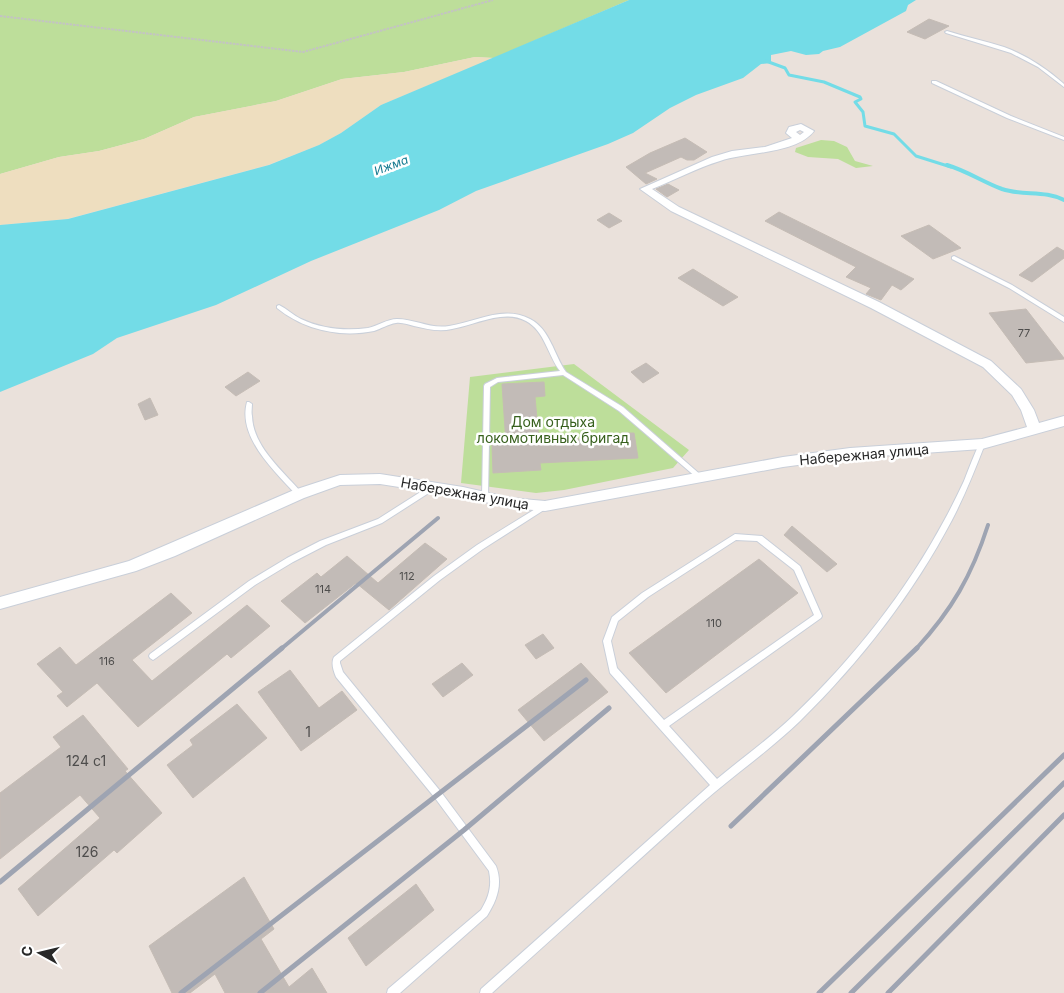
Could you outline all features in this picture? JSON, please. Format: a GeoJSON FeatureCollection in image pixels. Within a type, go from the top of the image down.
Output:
{"type":"FeatureCollection","features":[{"type":"Feature","properties":{"kind":"street"},"geometry":{"type":"LineString","coordinates":[[798,138],[761,151],[732,154],[715,159],[644,189],[675,209],[874,305],[987,364],[999,372],[1015,389],[1027,410],[1034,430]]}},
{"type":"Feature","properties":{"kind":"street","name":"Набережная улица"},"geometry":{"type":"LineString","coordinates":[[0,603],[131,567],[178,549],[299,494],[340,480],[357,478],[380,479],[433,487],[511,503],[545,506],[699,476],[850,453],[982,444],[1064,421]]}},
{"type":"Feature","properties":{"kind":"lane"},"geometry":{"type":"LineString","coordinates":[[947,32],[992,44],[1014,53],[1048,72],[1064,86]]}},
{"type":"Feature","properties":{"kind":"lane"},"geometry":{"type":"LineString","coordinates":[[934,82],[1002,114],[1064,139]]}},
{"type":"Feature","properties":{"kind":"lane"},"geometry":{"type":"LineString","coordinates":[[954,258],[1008,284],[1041,303],[1064,320]]}},
{"type":"Feature","properties":{"kind":"lane"},"geometry":{"type":"LineString","coordinates":[[279,307],[295,319],[327,329],[348,332],[375,329],[394,321],[423,328],[439,329],[496,316],[519,317],[529,321],[543,333],[557,364],[564,373],[621,409],[699,476]]}},
{"type":"Feature","properties":{"kind":"lane"},"geometry":{"type":"LineString","coordinates":[[485,497],[487,386],[497,380],[564,373]]}},
{"type":"Feature","properties":{"kind":"lane"},"geometry":{"type":"LineString","coordinates":[[249,404],[247,416],[256,443],[299,494]]}},
{"type":"Feature","properties":{"kind":"lane"},"geometry":{"type":"LineString","coordinates":[[485,993],[716,785],[796,719],[875,631],[896,603],[938,537],[974,465],[982,444]]}},
{"type":"Feature","properties":{"kind":"lane"},"geometry":{"type":"LineString","coordinates":[[153,656],[252,583],[290,560],[323,543],[380,521],[433,487]]}},
{"type":"Feature","properties":{"kind":"lane"},"geometry":{"type":"LineString","coordinates":[[392,993],[484,913],[492,901],[496,880],[493,869],[438,795],[339,674],[337,659],[437,578],[480,547],[545,506]]}},
{"type":"Feature","properties":{"kind":"lane"},"geometry":{"type":"LineString","coordinates":[[664,725],[818,616],[796,568],[759,538],[735,537],[645,594],[615,619],[607,641],[613,670],[716,785]]}},
{"type":"Feature","properties":{"kind":"path"},"geometry":{"type":"LineString","coordinates":[[0,16],[303,52],[493,0]]}},
{"type":"Feature","properties":{"kind":"green space"},"geometry":{"type":"Polygon","coordinates":[[[0,0],[629,0],[494,58],[475,57],[404,72],[342,79],[276,101],[194,117],[144,139],[99,151],[59,157],[0,174],[0,0]]]}},
{"type":"Feature","properties":{"kind":"green space"},"geometry":{"type":"Polygon","coordinates":[[[821,140],[834,141],[847,147],[855,161],[873,166],[856,168],[838,159],[808,157],[795,152],[796,148],[821,140]]]}},
{"type":"Feature","properties":{"kind":"green space","name":"Дом отдыха локомотивных бригад"},"geometry":{"type":"Polygon","coordinates":[[[574,364],[689,450],[673,468],[564,490],[536,493],[461,483],[470,377],[574,364]]]}},
{"type":"Feature","properties":{"kind":"sand"},"geometry":{"type":"Polygon","coordinates":[[[475,57],[494,58],[381,105],[341,133],[319,145],[268,165],[67,219],[0,225],[0,174],[59,157],[99,151],[144,139],[194,117],[276,101],[342,79],[404,72],[475,57]]]}},
{"type":"Feature","properties":{"kind":"water","name":"Ижма"},"geometry":{"type":"Polygon","coordinates":[[[629,0],[916,0],[908,5],[906,11],[840,47],[823,51],[819,54],[806,55],[791,51],[771,55],[771,63],[761,64],[743,78],[696,95],[670,108],[633,133],[608,144],[476,191],[439,210],[311,261],[216,305],[117,338],[93,354],[0,392],[0,225],[68,219],[269,165],[319,145],[341,133],[381,105],[629,0]]]}},
{"type":"Feature","properties":{"kind":"building"},"geometry":{"type":"Polygon","coordinates":[[[929,19],[949,26],[925,39],[907,32],[929,19]]]}},
{"type":"Feature","properties":{"kind":"building"},"geometry":{"type":"Polygon","coordinates":[[[685,138],[707,152],[694,160],[687,160],[681,157],[645,173],[657,179],[646,184],[626,167],[650,153],[685,138]]]}},
{"type":"Feature","properties":{"kind":"building"},"geometry":{"type":"Polygon","coordinates":[[[668,184],[679,190],[667,197],[656,189],[668,184]]]}},
{"type":"Feature","properties":{"kind":"building"},"geometry":{"type":"Polygon","coordinates":[[[779,212],[914,279],[901,290],[892,285],[881,300],[866,294],[871,288],[846,277],[856,267],[765,221],[779,212]]]}},
{"type":"Feature","properties":{"kind":"building"},"geometry":{"type":"Polygon","coordinates":[[[609,213],[622,221],[609,228],[597,220],[609,213]]]}},
{"type":"Feature","properties":{"kind":"building"},"geometry":{"type":"Polygon","coordinates":[[[929,225],[961,248],[933,259],[901,236],[929,225]]]}},
{"type":"Feature","properties":{"kind":"building"},"geometry":{"type":"Polygon","coordinates":[[[1057,247],[1064,251],[1064,258],[1032,282],[1019,275],[1057,247]]]}},
{"type":"Feature","properties":{"kind":"building"},"geometry":{"type":"Polygon","coordinates":[[[693,269],[738,297],[723,306],[678,278],[693,269]]]}},
{"type":"Feature","properties":{"kind":"building"},"geometry":{"type":"Polygon","coordinates":[[[1026,309],[1064,359],[1026,363],[989,313],[1026,309]]]}},
{"type":"Feature","properties":{"kind":"building"},"geometry":{"type":"Polygon","coordinates":[[[646,363],[659,373],[643,383],[631,372],[646,363]]]}},
{"type":"Feature","properties":{"kind":"building"},"geometry":{"type":"Polygon","coordinates":[[[248,372],[260,381],[236,396],[225,387],[248,372]]]}},
{"type":"Feature","properties":{"kind":"building"},"geometry":{"type":"Polygon","coordinates":[[[544,382],[545,396],[535,397],[539,441],[621,437],[621,433],[634,433],[638,458],[540,463],[541,470],[493,473],[492,445],[506,444],[502,384],[544,382]]]}},
{"type":"Feature","properties":{"kind":"building"},"geometry":{"type":"Polygon","coordinates":[[[150,398],[158,415],[145,420],[138,404],[150,398]]]}},
{"type":"Feature","properties":{"kind":"building"},"geometry":{"type":"Polygon","coordinates":[[[792,526],[837,564],[827,572],[784,535],[792,526]]]}},
{"type":"Feature","properties":{"kind":"building"},"geometry":{"type":"Polygon","coordinates":[[[425,543],[447,559],[389,610],[356,583],[305,623],[281,601],[317,573],[321,577],[347,556],[378,583],[425,543]]]}},
{"type":"Feature","properties":{"kind":"building"},"geometry":{"type":"Polygon","coordinates":[[[759,559],[798,593],[666,693],[629,653],[759,559]]]}},
{"type":"Feature","properties":{"kind":"building"},"geometry":{"type":"Polygon","coordinates":[[[171,593],[192,613],[132,660],[152,681],[247,605],[270,626],[231,658],[227,654],[138,727],[97,683],[67,707],[57,696],[63,692],[37,664],[60,647],[76,665],[171,593]]]}},
{"type":"Feature","properties":{"kind":"building"},"geometry":{"type":"Polygon","coordinates":[[[543,634],[554,648],[536,659],[525,645],[543,634]]]}},
{"type":"Feature","properties":{"kind":"building"},"geometry":{"type":"Polygon","coordinates":[[[462,663],[473,675],[443,697],[432,684],[462,663]]]}},
{"type":"Feature","properties":{"kind":"building"},"geometry":{"type":"Polygon","coordinates":[[[581,663],[608,692],[544,741],[518,710],[581,663]]]}},
{"type":"Feature","properties":{"kind":"building"},"geometry":{"type":"Polygon","coordinates":[[[290,670],[319,708],[342,691],[357,710],[301,751],[258,692],[290,670]]]}},
{"type":"Feature","properties":{"kind":"building"},"geometry":{"type":"Polygon","coordinates":[[[237,704],[267,738],[193,798],[167,765],[193,745],[190,740],[237,704]]]}},
{"type":"Feature","properties":{"kind":"building"},"geometry":{"type":"Polygon","coordinates":[[[83,715],[128,769],[125,771],[162,813],[117,853],[114,850],[38,916],[18,889],[100,818],[80,795],[0,859],[0,793],[61,747],[53,737],[83,715]]]}},
{"type":"Feature","properties":{"kind":"building"},"geometry":{"type":"Polygon","coordinates":[[[244,877],[274,929],[261,939],[289,987],[312,968],[327,993],[225,993],[215,974],[190,993],[172,993],[149,946],[244,877]]]}},
{"type":"Feature","properties":{"kind":"building"},"geometry":{"type":"Polygon","coordinates":[[[416,884],[434,910],[366,966],[348,938],[416,884]]]}},
{"type":"Feature","properties":{"kind":"waterway"},"geometry":{"type":"LineString","coordinates":[[766,61],[785,68],[789,75],[824,82],[860,97],[861,99],[855,102],[863,112],[865,126],[894,134],[916,156],[951,167]]}},
{"type":"Feature","properties":{"kind":"waterway"},"geometry":{"type":"LineString","coordinates":[[947,165],[1002,189],[1049,195],[1064,200]]}},
{"type":"Feature","properties":{"kind":"railway"},"geometry":{"type":"LineString","coordinates":[[281,649],[438,518]]}},
{"type":"Feature","properties":{"kind":"railway"},"geometry":{"type":"LineString","coordinates":[[916,649],[929,635],[960,591],[975,560],[988,525]]}},
{"type":"Feature","properties":{"kind":"railway"},"geometry":{"type":"LineString","coordinates":[[0,882],[282,648]]}},
{"type":"Feature","properties":{"kind":"railway"},"geometry":{"type":"LineString","coordinates":[[731,826],[916,649]]}},
{"type":"Feature","properties":{"kind":"railway"},"geometry":{"type":"LineString","coordinates":[[181,993],[586,680]]}},
{"type":"Feature","properties":{"kind":"railway"},"geometry":{"type":"LineString","coordinates":[[260,993],[464,830],[609,708]]}},
{"type":"Feature","properties":{"kind":"railway"},"geometry":{"type":"LineString","coordinates":[[819,993],[1064,755]]}},
{"type":"Feature","properties":{"kind":"railway"},"geometry":{"type":"LineString","coordinates":[[851,993],[1064,783]]}},
{"type":"Feature","properties":{"kind":"railway"},"geometry":{"type":"LineString","coordinates":[[888,993],[1064,815]]}}]}
